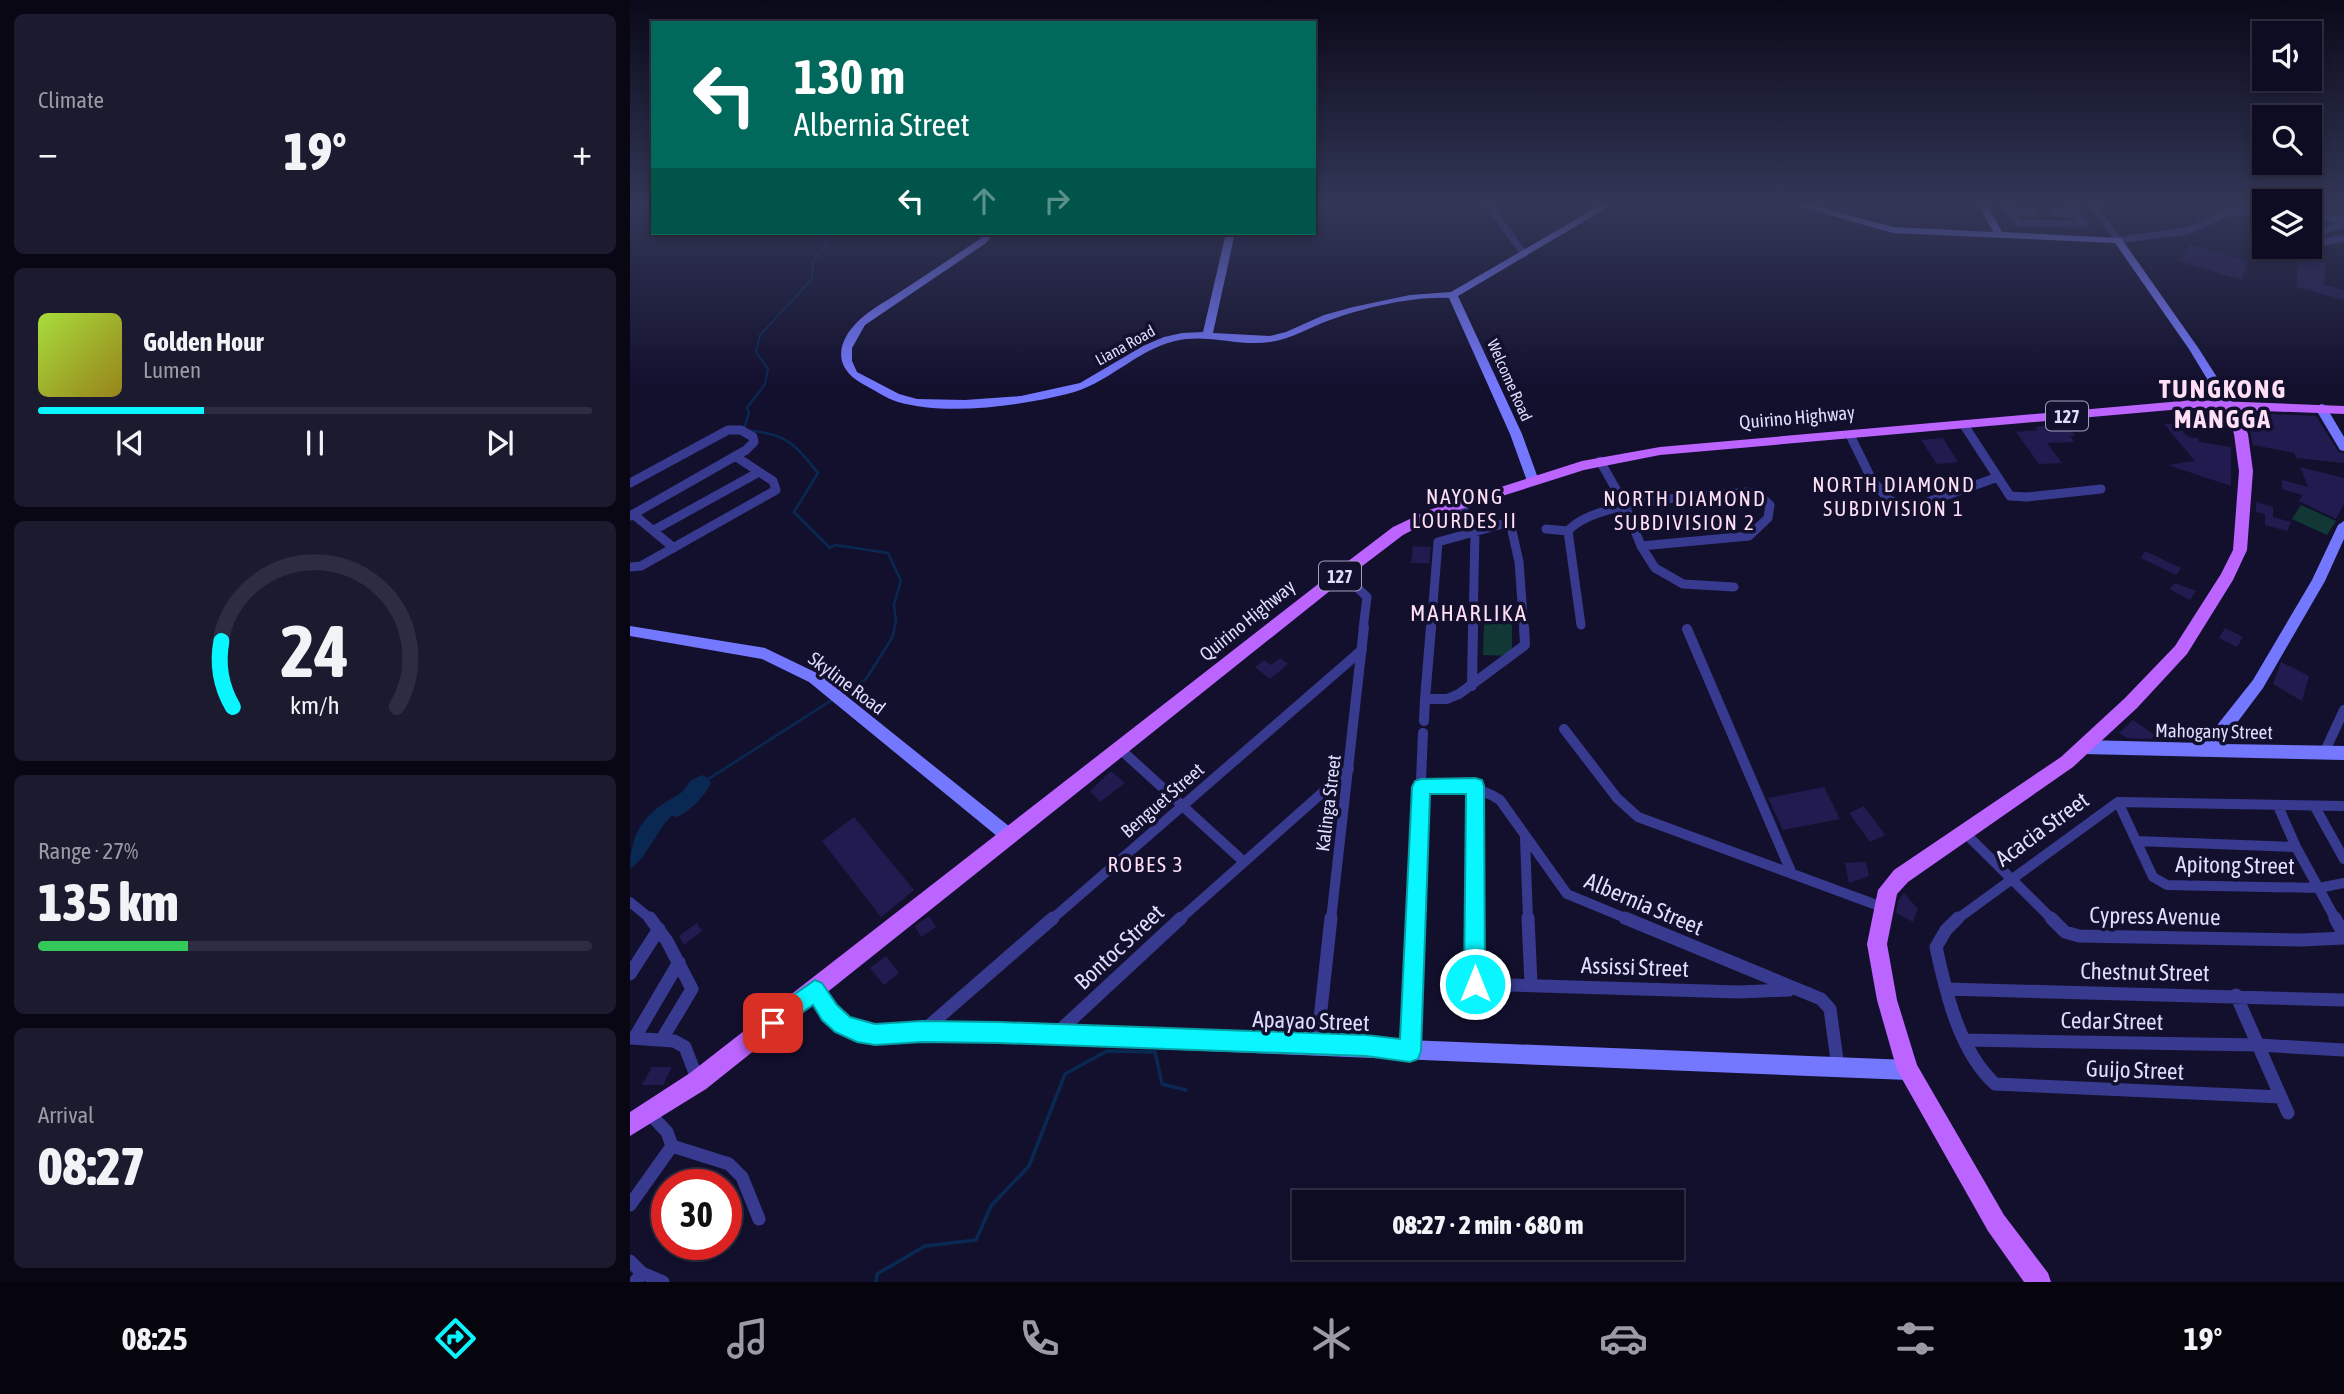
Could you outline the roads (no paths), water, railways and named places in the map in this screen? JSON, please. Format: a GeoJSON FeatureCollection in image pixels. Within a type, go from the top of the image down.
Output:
{"type":"FeatureCollection","features":[{"type":"Feature","properties":{"kind":"main road","name":"Quirino Highway"},"geometry":{"type":"LineString","coordinates":[[630,1125],[698,1082],[1398,531],[1419,519],[1460,503],[1600,461],[1660,451],[2193,404],[2344,410]]}},
{"type":"Feature","properties":{"kind":"main road"},"geometry":{"type":"LineString","coordinates":[[2039,1282],[1996,1223],[1908,1070],[1887,1000],[1877,944],[1882,907],[1888,890],[1900,876],[2036,785],[2084,747],[2132,703],[2181,650],[2237,557],[2244,521],[2246,471],[2241,434],[2228,404]]}},
{"type":"Feature","properties":{"kind":"street","name":"Liana Road"},"geometry":{"type":"LineString","coordinates":[[946,266],[861,323],[849,337],[845,350],[848,368],[853,374],[909,401],[950,403],[1042,397],[1086,384],[1168,340],[1207,336],[1241,340],[1275,338],[1346,310],[1434,294],[1453,295],[1504,266]]}},
{"type":"Feature","properties":{"kind":"street"},"geometry":{"type":"LineString","coordinates":[[1207,336],[1223,266]]}},
{"type":"Feature","properties":{"kind":"street"},"geometry":{"type":"LineString","coordinates":[[2136,266],[2194,349],[2228,404]]}},
{"type":"Feature","properties":{"kind":"street","name":"Welcome Road"},"geometry":{"type":"LineString","coordinates":[[1453,295],[1516,434],[1533,481]]}},
{"type":"Feature","properties":{"kind":"street"},"geometry":{"type":"LineString","coordinates":[[2321,408],[2344,447]]}},
{"type":"Feature","properties":{"kind":"street"},"geometry":{"type":"LineString","coordinates":[[1964,425],[2010,496],[2027,497],[2101,489]]}},
{"type":"Feature","properties":{"kind":"street"},"geometry":{"type":"LineString","coordinates":[[630,483],[720,435],[741,430],[752,437],[754,442],[735,456],[632,515],[674,548]]}},
{"type":"Feature","properties":{"kind":"street"},"geometry":{"type":"LineString","coordinates":[[1850,435],[1879,493],[1901,505],[1915,506],[1951,493],[1974,489],[1998,477]]}},
{"type":"Feature","properties":{"kind":"street"},"geometry":{"type":"LineString","coordinates":[[630,567],[641,566],[771,494],[776,485],[735,456]]}},
{"type":"Feature","properties":{"kind":"street"},"geometry":{"type":"LineString","coordinates":[[1600,461],[1625,505],[1641,546],[1655,568],[1673,580],[1694,586],[1734,587]]}},
{"type":"Feature","properties":{"kind":"street"},"geometry":{"type":"LineString","coordinates":[[654,530],[760,472]]}},
{"type":"Feature","properties":{"kind":"street"},"geometry":{"type":"LineString","coordinates":[[1546,528],[1568,531],[1582,520],[1625,505],[1748,492],[1766,497],[1771,503],[1771,510],[1760,530],[1749,536],[1641,546]]}},
{"type":"Feature","properties":{"kind":"street"},"geometry":{"type":"LineString","coordinates":[[1460,503],[1475,530],[1472,686]]}},
{"type":"Feature","properties":{"kind":"street"},"geometry":{"type":"LineString","coordinates":[[1424,721],[1425,699],[1438,542],[1510,522],[1518,562],[1525,645],[1472,686],[1447,699],[1425,699]]}},
{"type":"Feature","properties":{"kind":"street"},"geometry":{"type":"LineString","coordinates":[[2207,750],[2258,684],[2318,581],[2344,525]]}},
{"type":"Feature","properties":{"kind":"street"},"geometry":{"type":"LineString","coordinates":[[1568,531],[1581,625]]}},
{"type":"Feature","properties":{"kind":"street","name":"Kalinga Street"},"geometry":{"type":"LineString","coordinates":[[1317,1046],[1367,597],[1343,574]]}},
{"type":"Feature","properties":{"kind":"street"},"geometry":{"type":"LineString","coordinates":[[1687,629],[1792,874]]}},
{"type":"Feature","properties":{"kind":"street","name":"Skyline Road"},"geometry":{"type":"LineString","coordinates":[[630,631],[765,654],[814,678],[1009,836]]}},
{"type":"Feature","properties":{"kind":"street","name":"Benguet Street"},"geometry":{"type":"LineString","coordinates":[[922,1031],[1362,650]]}},
{"type":"Feature","properties":{"kind":"street"},"geometry":{"type":"LineString","coordinates":[[2324,753],[2344,710]]}},
{"type":"Feature","properties":{"kind":"street"},"geometry":{"type":"LineString","coordinates":[[1563,729],[1617,798],[1638,817],[1882,907]]}},
{"type":"Feature","properties":{"kind":"street"},"geometry":{"type":"LineString","coordinates":[[1410,1051],[1423,733]]}},
{"type":"Feature","properties":{"kind":"street","name":"Mahogany Street"},"geometry":{"type":"LineString","coordinates":[[2084,747],[2344,753]]}},
{"type":"Feature","properties":{"kind":"street"},"geometry":{"type":"LineString","coordinates":[[1120,749],[1243,861]]}},
{"type":"Feature","properties":{"kind":"street","name":"Bontoc Street"},"geometry":{"type":"LineString","coordinates":[[1055,1035],[1243,861],[1349,769]]}},
{"type":"Feature","properties":{"kind":"street"},"geometry":{"type":"LineString","coordinates":[[1421,787],[1475,786]]}},
{"type":"Feature","properties":{"kind":"street","name":"Albernia Street"},"geometry":{"type":"LineString","coordinates":[[1475,786],[1500,800],[1567,894],[1821,999],[1830,1009],[1838,1069]]}},
{"type":"Feature","properties":{"kind":"street","name":"Assissi Street"},"geometry":{"type":"LineString","coordinates":[[1475,786],[1475,984],[1739,992],[1793,989]]}},
{"type":"Feature","properties":{"kind":"street"},"geometry":{"type":"LineString","coordinates":[[2118,802],[2136,841],[2297,846]]}},
{"type":"Feature","properties":{"kind":"street","name":"Acacia Street"},"geometry":{"type":"LineString","coordinates":[[1988,1080],[1965,1040],[1946,989],[1936,947],[1946,930],[2118,802],[2342,806]]}},
{"type":"Feature","properties":{"kind":"street"},"geometry":{"type":"LineString","coordinates":[[2278,806],[2344,937]]}},
{"type":"Feature","properties":{"kind":"street"},"geometry":{"type":"LineString","coordinates":[[2315,807],[2344,859]]}},
{"type":"Feature","properties":{"kind":"street","name":"Cypress Avenue"},"geometry":{"type":"LineString","coordinates":[[1965,833],[2053,923],[2066,932],[2079,936],[2301,940],[2344,937]]}},
{"type":"Feature","properties":{"kind":"street"},"geometry":{"type":"LineString","coordinates":[[1525,838],[1531,984]]}},
{"type":"Feature","properties":{"kind":"street","name":"Apitong Street"},"geometry":{"type":"LineString","coordinates":[[2136,841],[2152,877],[2167,885],[2319,888],[2344,883]]}},
{"type":"Feature","properties":{"kind":"street"},"geometry":{"type":"LineString","coordinates":[[630,903],[659,929],[692,989],[662,1039]]}},
{"type":"Feature","properties":{"kind":"street"},"geometry":{"type":"LineString","coordinates":[[630,974],[659,929]]}},
{"type":"Feature","properties":{"kind":"street"},"geometry":{"type":"LineString","coordinates":[[679,962],[633,1037],[662,1039],[685,1047],[698,1082]]}},
{"type":"Feature","properties":{"kind":"street","name":"Chestnut Street"},"geometry":{"type":"LineString","coordinates":[[1946,989],[2344,1000]]}},
{"type":"Feature","properties":{"kind":"street","name":"Apayao Street"},"geometry":{"type":"LineString","coordinates":[[815,990],[830,1013],[857,1032],[875,1035],[922,1031],[1055,1035],[1908,1070]]}},
{"type":"Feature","properties":{"kind":"street"},"geometry":{"type":"LineString","coordinates":[[2236,995],[2288,1112]]}},
{"type":"Feature","properties":{"kind":"street","name":"Cedar Street"},"geometry":{"type":"LineString","coordinates":[[1965,1040],[2258,1045],[2344,1050]]}},
{"type":"Feature","properties":{"kind":"street","name":"Guijo Street"},"geometry":{"type":"LineString","coordinates":[[1988,1080],[2002,1086],[2281,1097]]}},
{"type":"Feature","properties":{"kind":"street"},"geometry":{"type":"LineString","coordinates":[[649,1113],[667,1132],[672,1146]]}},
{"type":"Feature","properties":{"kind":"street"},"geometry":{"type":"LineString","coordinates":[[630,1205],[672,1146]]}},
{"type":"Feature","properties":{"kind":"street"},"geometry":{"type":"LineString","coordinates":[[672,1146],[729,1164],[742,1177],[759,1219]]}},
{"type":"Feature","properties":{"kind":"street"},"geometry":{"type":"LineString","coordinates":[[630,1261],[639,1277],[663,1282]]}},
{"type":"Feature","properties":{"kind":"water"},"geometry":{"type":"Polygon","coordinates":[[[702,783],[664,824],[642,858],[630,869],[635,837],[650,814],[702,783]]]}},
{"type":"Feature","properties":{"kind":"waterway"},"geometry":{"type":"LineString","coordinates":[[757,395],[765,384],[768,369],[756,352],[760,335],[812,279],[813,266]]}},
{"type":"Feature","properties":{"kind":"waterway"},"geometry":{"type":"LineString","coordinates":[[744,429],[749,413],[747,408],[758,393]]}},
{"type":"Feature","properties":{"kind":"waterway"},"geometry":{"type":"LineString","coordinates":[[750,431],[782,438],[797,448],[818,473],[794,512],[830,548],[835,545],[888,553],[901,581],[894,604],[896,622],[892,638],[866,679],[841,695]]}},
{"type":"Feature","properties":{"kind":"waterway"},"geometry":{"type":"LineString","coordinates":[[702,783],[832,700]]}},
{"type":"Feature","properties":{"kind":"waterway"},"geometry":{"type":"LineString","coordinates":[[676,809],[697,791],[696,787],[702,783]]}},
{"type":"Feature","properties":{"kind":"waterway"},"geometry":{"type":"LineString","coordinates":[[876,1282],[877,1274],[925,1246],[976,1240],[991,1206],[1029,1166],[1065,1074],[1107,1051],[1155,1052],[1162,1084],[1186,1090]]}},
{"type":"Feature","properties":{"kind":"district","name":"TUNGKONG MANGGA"},"geometry":{"type":"Point","coordinates":[2223,404]}},
{"type":"Feature","properties":{"kind":"district","name":"NORTH DIAMOND SUBDIVISION 1"},"geometry":{"type":"Point","coordinates":[1894,496]}},
{"type":"Feature","properties":{"kind":"district","name":"NAYONG LOURDES II"},"geometry":{"type":"Point","coordinates":[1465,508]}},
{"type":"Feature","properties":{"kind":"district","name":"NORTH DIAMOND SUBDIVISION 2"},"geometry":{"type":"Point","coordinates":[1685,510]}},
{"type":"Feature","properties":{"kind":"district","name":"MAHARLIKA"},"geometry":{"type":"Point","coordinates":[1469,613]}},
{"type":"Feature","properties":{"kind":"district","name":"ROBES 3"},"geometry":{"type":"Point","coordinates":[1146,864]}}]}
